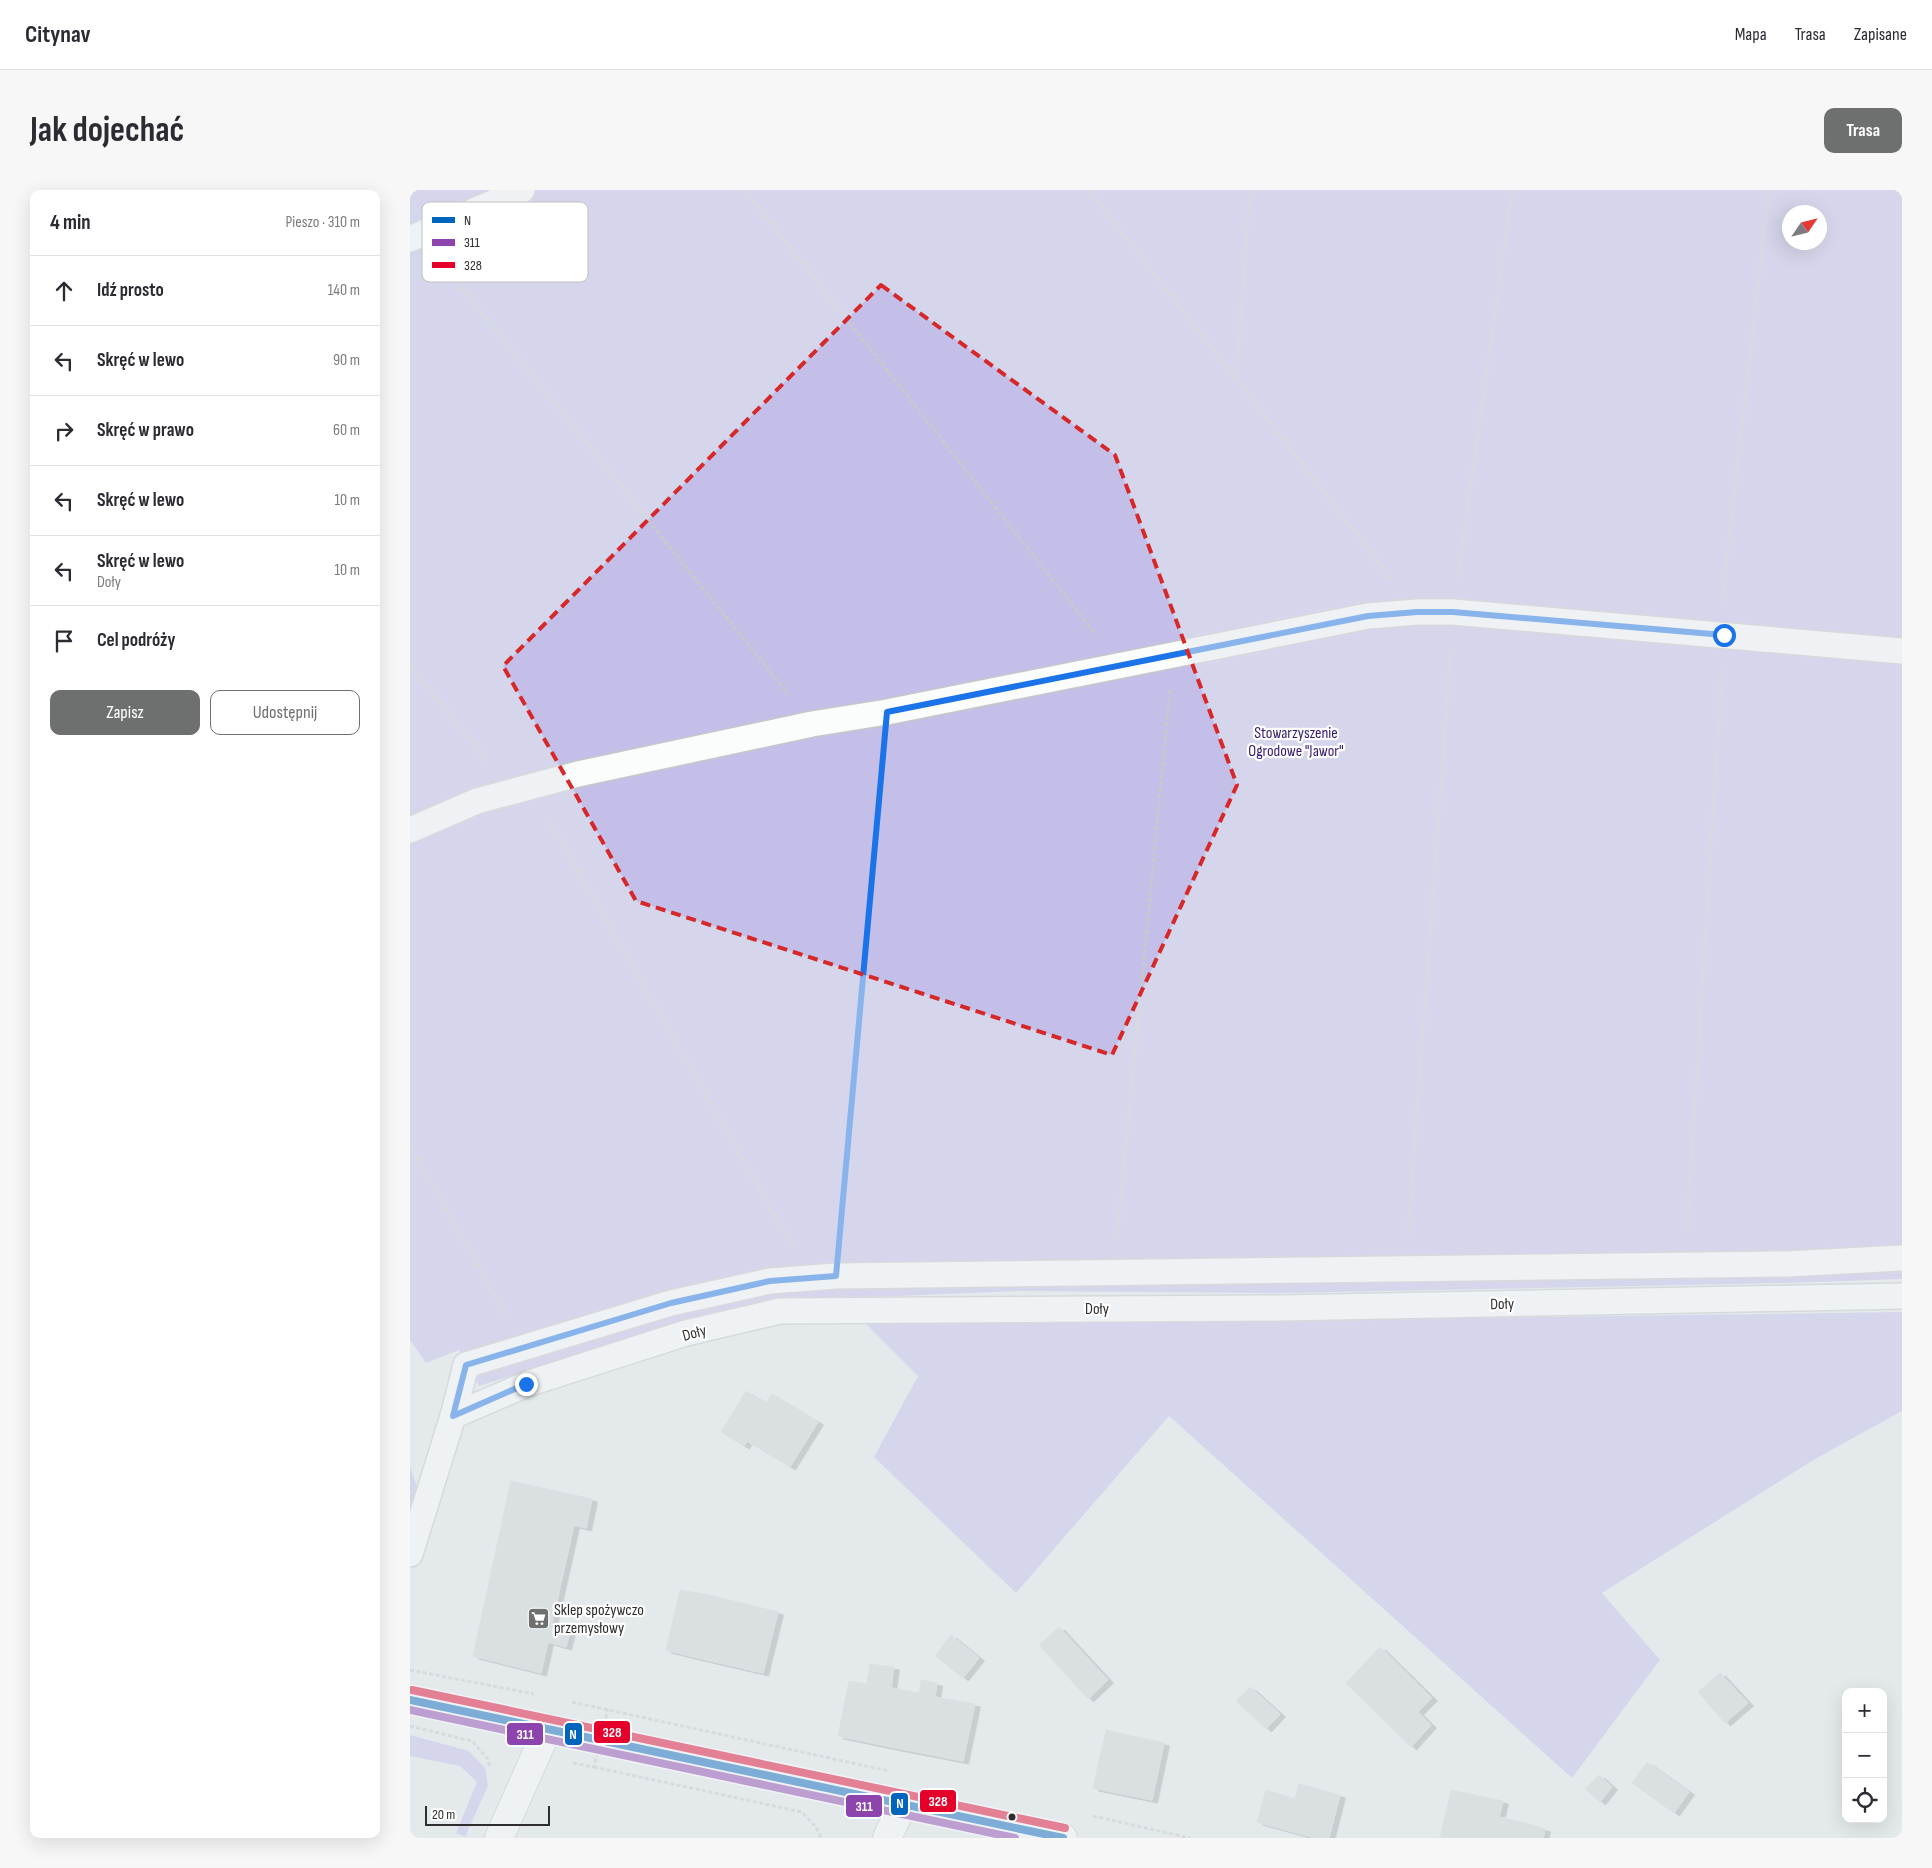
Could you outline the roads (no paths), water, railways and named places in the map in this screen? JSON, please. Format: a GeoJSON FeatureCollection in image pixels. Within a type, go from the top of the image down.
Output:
{"type":"FeatureCollection","features":[{"type":"Feature","properties":{"kind":"street"},"geometry":{"type":"LineString","coordinates":[[499,1838],[548,1728]]}},
{"type":"Feature","properties":{"kind":"street"},"geometry":{"type":"LineString","coordinates":[[887,1838],[903,1804],[1063,1838]]}},
{"type":"Feature","properties":{"kind":"lane"},"geometry":{"type":"LineString","coordinates":[[495,202],[522,190]]}},
{"type":"Feature","properties":{"kind":"lane"},"geometry":{"type":"LineString","coordinates":[[410,830],[477,801],[578,774],[812,724],[887,712],[1368,616],[1417,612],[1453,612],[1902,651]]}},
{"type":"Feature","properties":{"kind":"lane"},"geometry":{"type":"LineString","coordinates":[[410,1554],[453,1416],[466,1365],[671,1303],[770,1281],[836,1276],[1114,1274],[1787,1264],[1902,1258]]}},
{"type":"Feature","properties":{"kind":"lane","name":"Doły"},"geometry":{"type":"LineString","coordinates":[[453,1416],[526,1384],[686,1333],[780,1311],[1280,1308],[1902,1296]]}},
{"type":"Feature","properties":{"kind":"place","name":"Sklep spożywczo przemysłowy"},"geometry":{"type":"Point","coordinates":[538,1618]}},
{"type":"Feature","properties":{"kind":"park label","name":"Stowarzyszenie Ogrodowe \"Jawor\""},"geometry":{"type":"Point","coordinates":[1296,741]}}]}
